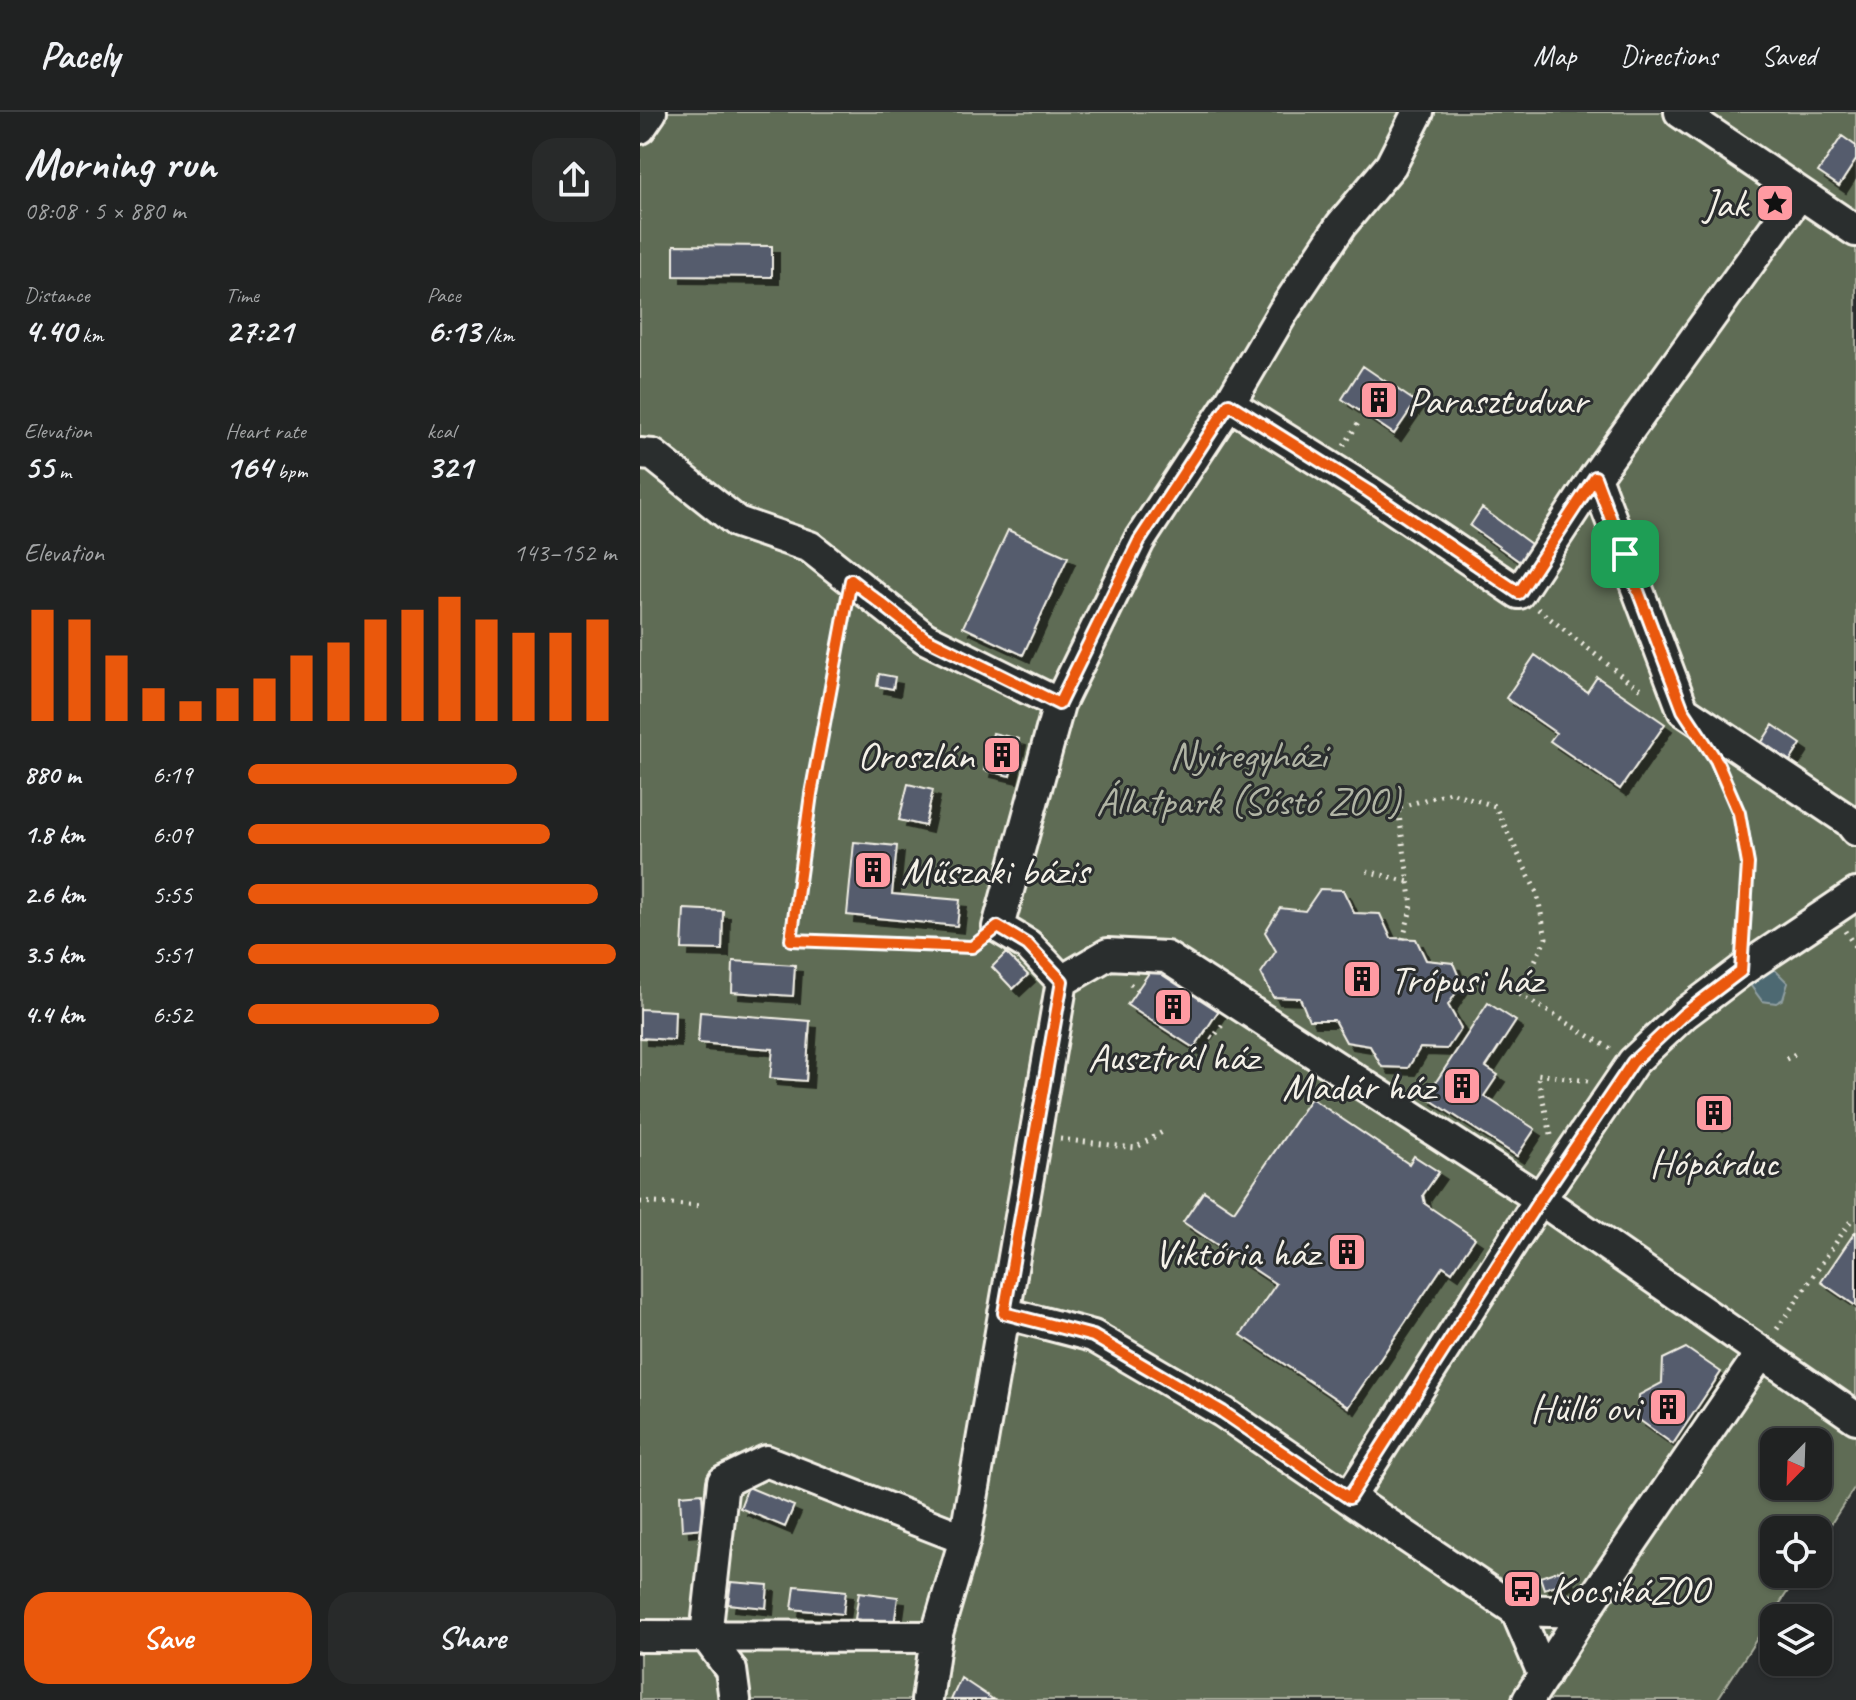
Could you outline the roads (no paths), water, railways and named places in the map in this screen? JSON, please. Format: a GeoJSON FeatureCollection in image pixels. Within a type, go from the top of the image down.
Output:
{"type":"FeatureCollection","features":[{"type":"Feature","properties":{"kind":"street"},"geometry":{"type":"LineString","coordinates":[[640,128],[651,112]]}},
{"type":"Feature","properties":{"kind":"street"},"geometry":{"type":"LineString","coordinates":[[1062,981],[1028,945],[998,927],[1059,704],[1139,541],[1229,404],[1283,312],[1333,238],[1391,165],[1418,112]]}},
{"type":"Feature","properties":{"kind":"street"},"geometry":{"type":"LineString","coordinates":[[1680,112],[1856,231]]}},
{"type":"Feature","properties":{"kind":"street"},"geometry":{"type":"LineString","coordinates":[[1229,404],[1368,491],[1519,593],[1595,477],[1800,193]]}},
{"type":"Feature","properties":{"kind":"street"},"geometry":{"type":"LineString","coordinates":[[640,454],[653,455],[737,522],[810,547],[925,638],[1059,704]]}},
{"type":"Feature","properties":{"kind":"street"},"geometry":{"type":"LineString","coordinates":[[1595,477],[1683,710],[1849,821],[1856,830]]}},
{"type":"Feature","properties":{"kind":"street"},"geometry":{"type":"LineString","coordinates":[[1349,1498],[1540,1199],[1625,1074],[1684,1014],[1741,971],[1856,894]]}},
{"type":"Feature","properties":{"kind":"street"},"geometry":{"type":"LineString","coordinates":[[927,1700],[936,1637],[965,1539],[1062,981],[1108,954],[1166,957],[1540,1199],[1856,1418]]}},
{"type":"Feature","properties":{"kind":"street"},"geometry":{"type":"LineString","coordinates":[[1004,1313],[1093,1336],[1223,1412],[1516,1610],[1584,1612]]}},
{"type":"Feature","properties":{"kind":"street"},"geometry":{"type":"LineString","coordinates":[[1536,1688],[1584,1612],[1761,1353]]}},
{"type":"Feature","properties":{"kind":"street"},"geometry":{"type":"LineString","coordinates":[[735,1700],[731,1670],[706,1636],[723,1482],[766,1461],[965,1539]]}},
{"type":"Feature","properties":{"kind":"street"},"geometry":{"type":"LineString","coordinates":[[1516,1610],[1536,1688]]}},
{"type":"Feature","properties":{"kind":"street"},"geometry":{"type":"LineString","coordinates":[[640,1636],[936,1637]]}},
{"type":"Feature","properties":{"kind":"water"},"geometry":{"type":"Polygon","coordinates":[[[1763,968],[1774,969],[1788,983],[1783,999],[1776,1003],[1762,1001],[1751,986],[1753,978],[1763,968]]]}},
{"type":"Feature","properties":{"kind":"place","name":"Jak"},"geometry":{"type":"Point","coordinates":[1775,203]}},
{"type":"Feature","properties":{"kind":"place","name":"Parasztudvar"},"geometry":{"type":"Point","coordinates":[1379,400]}},
{"type":"Feature","properties":{"kind":"place","name":"Oroszlán"},"geometry":{"type":"Point","coordinates":[1002,755]}},
{"type":"Feature","properties":{"kind":"place","name":"Műszaki bázis"},"geometry":{"type":"Point","coordinates":[873,870]}},
{"type":"Feature","properties":{"kind":"place","name":"Trópusi ház"},"geometry":{"type":"Point","coordinates":[1362,979]}},
{"type":"Feature","properties":{"kind":"place","name":"Ausztrál ház"},"geometry":{"type":"Point","coordinates":[1173,1007]}},
{"type":"Feature","properties":{"kind":"place","name":"Madár ház"},"geometry":{"type":"Point","coordinates":[1462,1086]}},
{"type":"Feature","properties":{"kind":"place","name":"Hópárduc"},"geometry":{"type":"Point","coordinates":[1714,1113]}},
{"type":"Feature","properties":{"kind":"place","name":"Viktória ház"},"geometry":{"type":"Point","coordinates":[1347,1252]}},
{"type":"Feature","properties":{"kind":"place","name":"Hüllő ovi"},"geometry":{"type":"Point","coordinates":[1668,1407]}},
{"type":"Feature","properties":{"kind":"place","name":"KocsikáZOO"},"geometry":{"type":"Point","coordinates":[1522,1589]}},
{"type":"Feature","properties":{"kind":"park label","name":"Nyíregyházi Állatpark (Sóstó ZOO)"},"geometry":{"type":"Point","coordinates":[1248,777]}}]}
